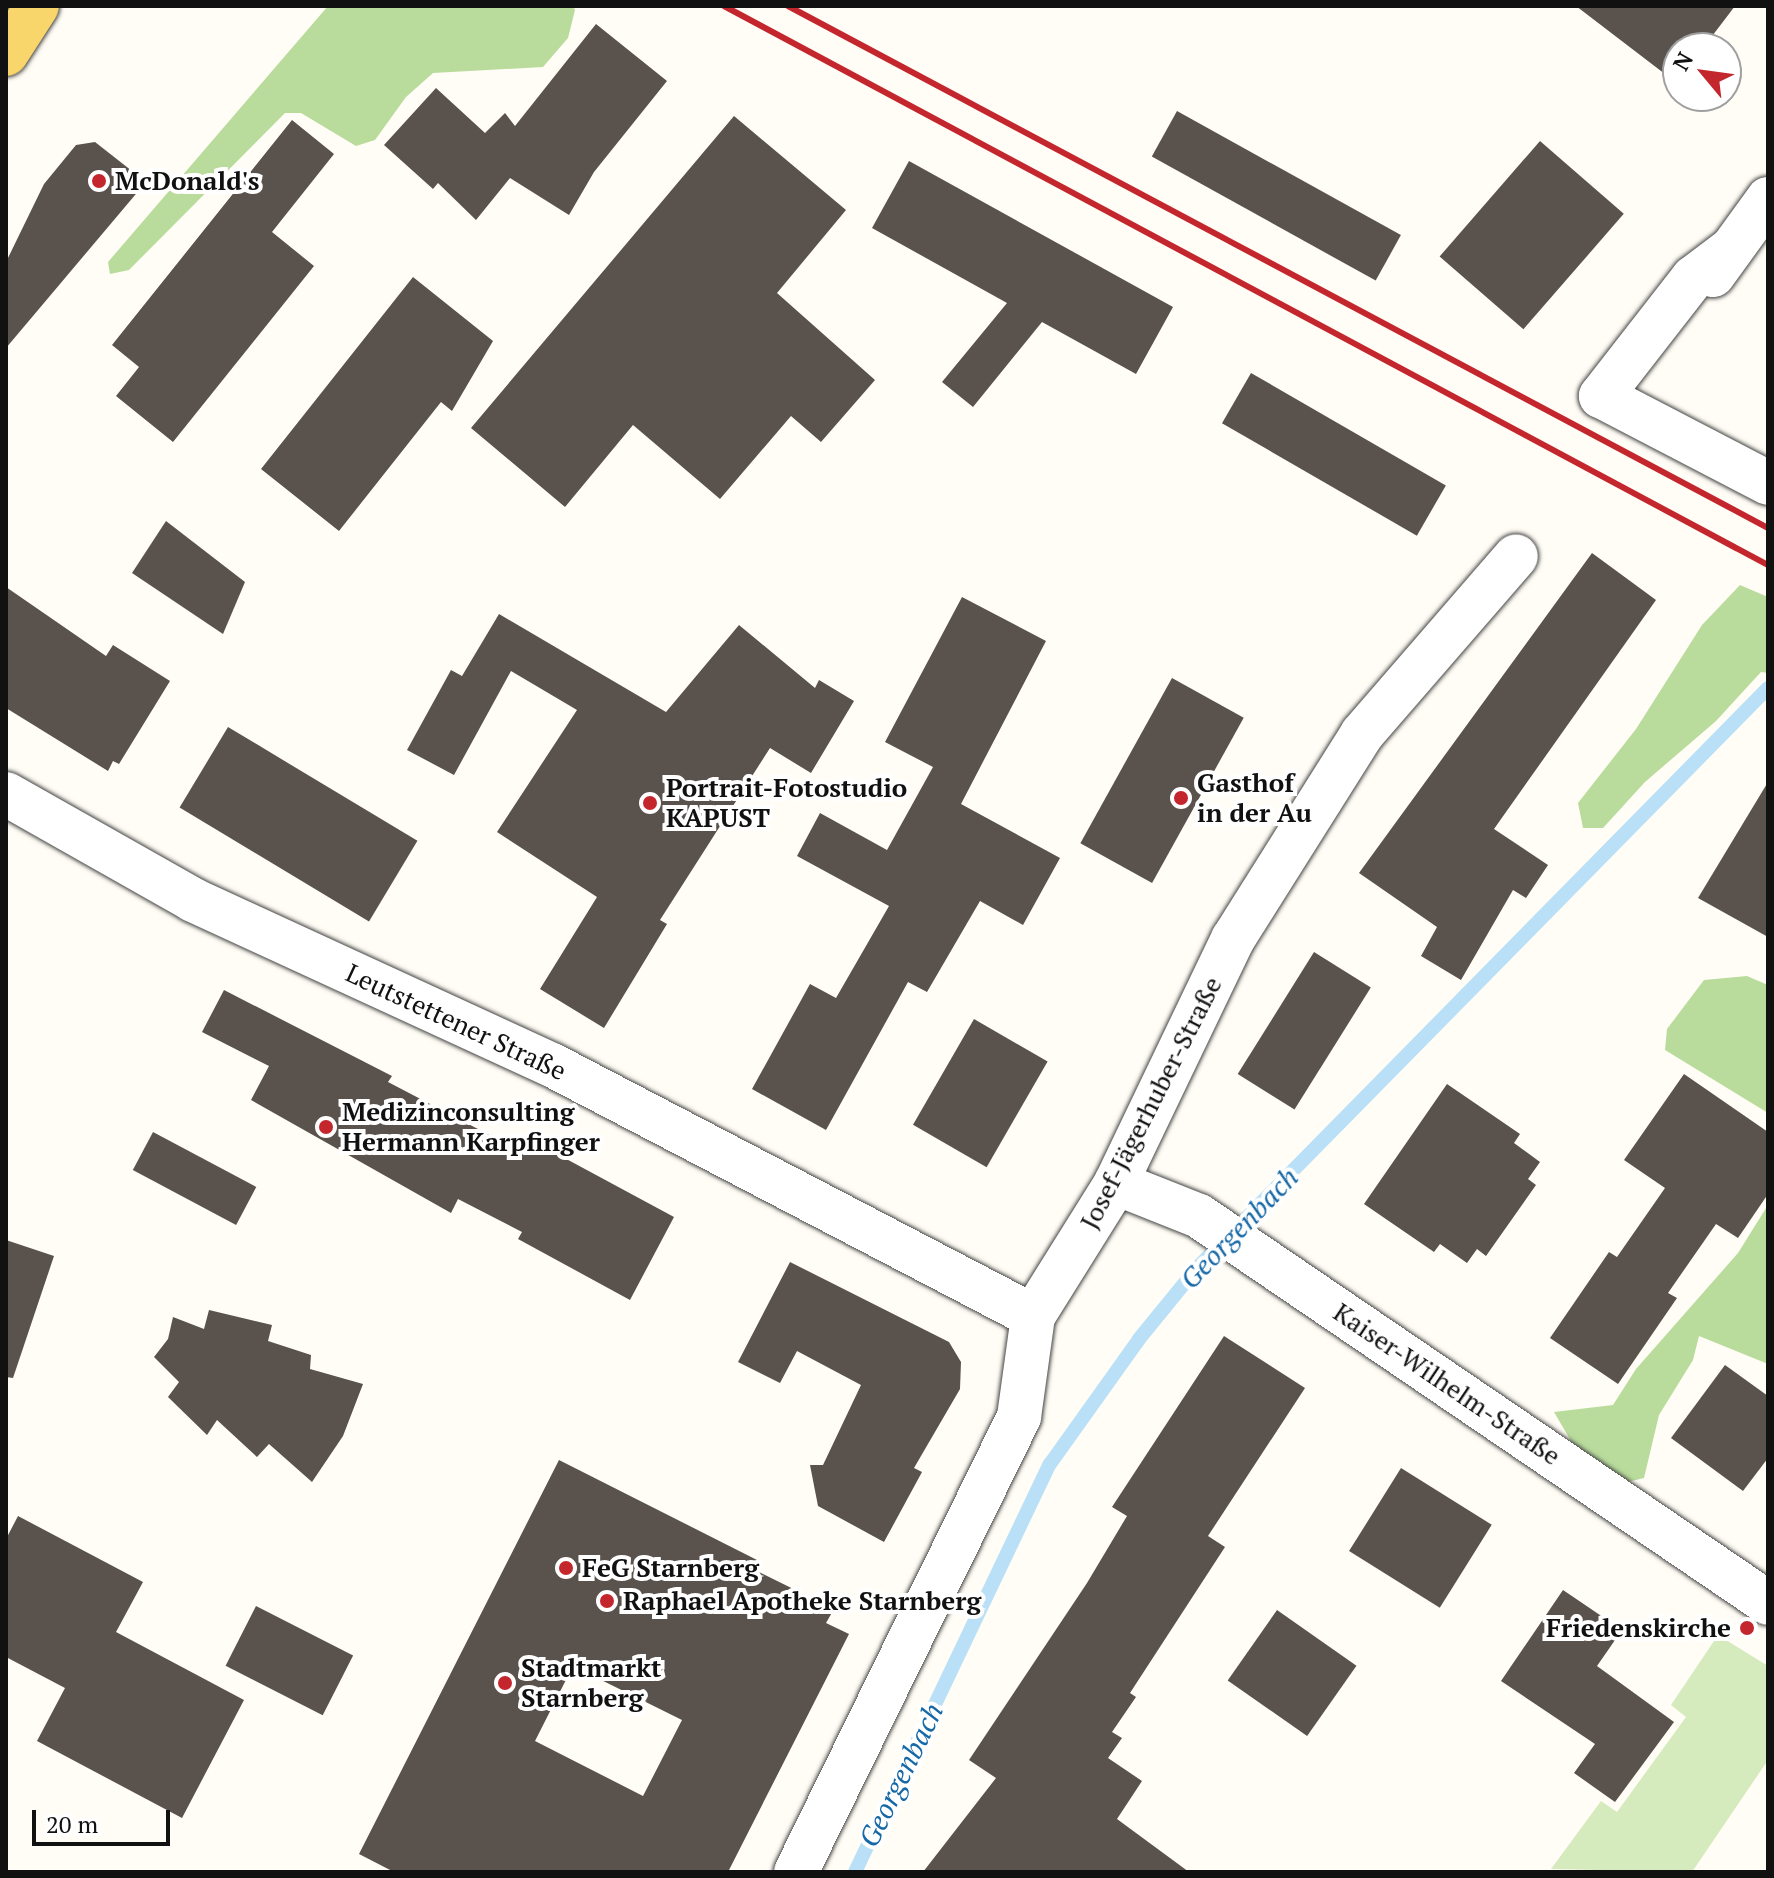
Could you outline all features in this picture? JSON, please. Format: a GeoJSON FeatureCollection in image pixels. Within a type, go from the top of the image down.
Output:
{"type":"FeatureCollection","features":[{"type":"Feature","properties":{"kind":"main road"},"geometry":{"type":"LineString","coordinates":[[6,54],[37,6]]}},
{"type":"Feature","properties":{"kind":"street"},"geometry":{"type":"LineString","coordinates":[[1768,199],[1616,394],[1768,483]]}},
{"type":"Feature","properties":{"kind":"street","name":"Josef-Jägerhuber-Straße"},"geometry":{"type":"LineString","coordinates":[[796,1872],[1019,1417],[1033,1316],[1116,1183],[1233,939],[1362,734],[1516,556]]}},
{"type":"Feature","properties":{"kind":"street","name":"Leutstettener Straße"},"geometry":{"type":"LineString","coordinates":[[6,794],[193,900],[552,1065],[1033,1316]]}},
{"type":"Feature","properties":{"kind":"street","name":"Kaiser-Wilhelm-Straße"},"geometry":{"type":"LineString","coordinates":[[1116,1183],[1199,1216],[1768,1603]]}},
{"type":"Feature","properties":{"kind":"green space"},"geometry":{"type":"Polygon","coordinates":[[[328,6],[573,6],[575,10],[568,38],[543,67],[433,73],[406,97],[375,140],[356,146],[301,113],[285,113],[129,270],[110,274],[108,262],[328,6]]]}},
{"type":"Feature","properties":{"kind":"green space"},"geometry":{"type":"Polygon","coordinates":[[[1740,585],[1768,597],[1768,673],[1761,672],[1716,721],[1645,782],[1603,828],[1583,828],[1578,803],[1636,729],[1702,625],[1740,585]]]}},
{"type":"Feature","properties":{"kind":"green space"},"geometry":{"type":"Polygon","coordinates":[[[1747,976],[1768,985],[1768,1113],[1665,1050],[1667,1029],[1704,980],[1747,976]]]}},
{"type":"Feature","properties":{"kind":"green space"},"geometry":{"type":"Polygon","coordinates":[[[1768,1205],[1768,1364],[1699,1336],[1693,1360],[1659,1415],[1644,1478],[1599,1489],[1554,1412],[1613,1405],[1636,1369],[1738,1253],[1768,1205]]]}},
{"type":"Feature","properties":{"kind":"green space"},"geometry":{"type":"Polygon","coordinates":[[[1718,1635],[1768,1666],[1768,1760],[1692,1872],[1551,1869],[1601,1801],[1617,1812],[1686,1717],[1671,1705],[1718,1635]]]}},
{"type":"Feature","properties":{"kind":"building"},"geometry":{"type":"Polygon","coordinates":[[[1576,6],[1735,6],[1715,32],[1662,32],[1662,72],[1576,6]]]}},
{"type":"Feature","properties":{"kind":"building"},"geometry":{"type":"Polygon","coordinates":[[[596,24],[667,81],[594,172],[569,215],[510,178],[476,220],[438,183],[433,189],[384,145],[436,88],[485,133],[505,113],[515,126],[596,24]]]}},
{"type":"Feature","properties":{"kind":"building"},"geometry":{"type":"Polygon","coordinates":[[[1177,111],[1401,235],[1376,281],[1152,156],[1177,111]]]}},
{"type":"Feature","properties":{"kind":"building"},"geometry":{"type":"Polygon","coordinates":[[[734,116],[846,210],[777,293],[875,380],[821,442],[791,416],[720,499],[633,425],[565,507],[471,428],[734,116]]]}},
{"type":"Feature","properties":{"kind":"building"},"geometry":{"type":"Polygon","coordinates":[[[292,120],[334,154],[272,232],[314,266],[173,442],[116,396],[139,367],[112,345],[292,120]]]}},
{"type":"Feature","properties":{"kind":"building"},"geometry":{"type":"Polygon","coordinates":[[[1540,141],[1624,214],[1523,329],[1440,256],[1540,141]]]}},
{"type":"Feature","properties":{"kind":"building"},"geometry":{"type":"Polygon","coordinates":[[[95,142],[146,182],[6,348],[6,262],[44,184],[76,145],[95,142]]]}},
{"type":"Feature","properties":{"kind":"building"},"geometry":{"type":"Polygon","coordinates":[[[909,161],[1173,307],[1136,374],[1042,322],[973,407],[942,382],[1007,303],[872,228],[909,161]]]}},
{"type":"Feature","properties":{"kind":"building"},"geometry":{"type":"Polygon","coordinates":[[[413,277],[493,341],[452,411],[441,402],[339,531],[261,469],[413,277]]]}},
{"type":"Feature","properties":{"kind":"building"},"geometry":{"type":"Polygon","coordinates":[[[1251,373],[1446,486],[1417,536],[1222,423],[1251,373]]]}},
{"type":"Feature","properties":{"kind":"building"},"geometry":{"type":"Polygon","coordinates":[[[166,521],[245,582],[223,634],[132,573],[166,521]]]}},
{"type":"Feature","properties":{"kind":"building"},"geometry":{"type":"Polygon","coordinates":[[[1592,553],[1656,600],[1494,829],[1548,865],[1526,898],[1513,890],[1461,980],[1421,956],[1437,927],[1359,873],[1592,553]]]}},
{"type":"Feature","properties":{"kind":"building"},"geometry":{"type":"Polygon","coordinates":[[[6,587],[106,656],[113,645],[170,681],[119,764],[113,761],[108,771],[6,708],[6,587]]]}},
{"type":"Feature","properties":{"kind":"building"},"geometry":{"type":"Polygon","coordinates":[[[962,597],[1046,641],[961,804],[1060,858],[1023,925],[980,901],[927,992],[908,982],[826,1130],[752,1089],[810,984],[836,998],[889,906],[797,856],[820,813],[887,850],[933,767],[885,742],[962,597]]]}},
{"type":"Feature","properties":{"kind":"building"},"geometry":{"type":"Polygon","coordinates":[[[499,614],[666,712],[739,625],[815,688],[819,680],[854,701],[811,773],[770,748],[660,920],[667,924],[604,1028],[540,989],[597,897],[497,832],[577,710],[511,671],[454,775],[407,750],[451,670],[462,676],[499,614]]]}},
{"type":"Feature","properties":{"kind":"building"},"geometry":{"type":"Polygon","coordinates":[[[1172,678],[1244,718],[1152,883],[1080,843],[1172,678]]]}},
{"type":"Feature","properties":{"kind":"building"},"geometry":{"type":"Polygon","coordinates":[[[228,727],[417,841],[369,921],[180,808],[228,727]]]}},
{"type":"Feature","properties":{"kind":"building"},"geometry":{"type":"Polygon","coordinates":[[[1768,782],[1768,937],[1698,898],[1768,782]]]}},
{"type":"Feature","properties":{"kind":"building"},"geometry":{"type":"Polygon","coordinates":[[[1314,952],[1371,988],[1295,1110],[1238,1074],[1314,952]]]}},
{"type":"Feature","properties":{"kind":"building"},"geometry":{"type":"Polygon","coordinates":[[[224,990],[392,1076],[388,1082],[526,1154],[533,1141],[674,1217],[630,1300],[518,1239],[522,1232],[458,1199],[451,1213],[251,1100],[269,1066],[202,1032],[224,990]]]}},
{"type":"Feature","properties":{"kind":"building"},"geometry":{"type":"Polygon","coordinates":[[[974,1019],[1048,1062],[987,1167],[913,1125],[974,1019]]]}},
{"type":"Feature","properties":{"kind":"building"},"geometry":{"type":"Polygon","coordinates":[[[1684,1074],[1768,1132],[1768,1194],[1738,1238],[1716,1224],[1668,1293],[1677,1298],[1618,1384],[1550,1338],[1609,1252],[1617,1257],[1665,1188],[1624,1160],[1684,1074]]]}},
{"type":"Feature","properties":{"kind":"building"},"geometry":{"type":"Polygon","coordinates":[[[1447,1084],[1520,1134],[1514,1143],[1540,1162],[1528,1179],[1536,1185],[1486,1256],[1477,1249],[1467,1263],[1440,1244],[1434,1252],[1364,1204],[1447,1084]]]}},
{"type":"Feature","properties":{"kind":"building"},"geometry":{"type":"Polygon","coordinates":[[[153,1132],[256,1187],[236,1225],[133,1170],[153,1132]]]}},
{"type":"Feature","properties":{"kind":"building"},"geometry":{"type":"Polygon","coordinates":[[[6,1240],[54,1256],[13,1378],[6,1377],[6,1240]]]}},
{"type":"Feature","properties":{"kind":"building"},"geometry":{"type":"Polygon","coordinates":[[[790,1262],[949,1342],[961,1362],[960,1389],[914,1468],[922,1472],[884,1542],[818,1506],[810,1465],[823,1465],[861,1385],[797,1351],[780,1383],[738,1362],[790,1262]]]}},
{"type":"Feature","properties":{"kind":"building"},"geometry":{"type":"Polygon","coordinates":[[[209,1310],[272,1325],[268,1341],[311,1355],[310,1369],[363,1384],[343,1436],[312,1482],[269,1444],[257,1457],[217,1420],[207,1435],[168,1397],[179,1382],[154,1357],[168,1339],[173,1317],[204,1329],[209,1310]]]}},
{"type":"Feature","properties":{"kind":"building"},"geometry":{"type":"Polygon","coordinates":[[[1224,1336],[1305,1388],[1208,1536],[1225,1547],[1130,1693],[1136,1697],[1112,1732],[1122,1738],[1108,1758],[1142,1781],[1117,1819],[1189,1872],[923,1872],[996,1778],[969,1760],[1087,1583],[1127,1516],[1112,1507],[1224,1336]]]}},
{"type":"Feature","properties":{"kind":"building"},"geometry":{"type":"Polygon","coordinates":[[[1725,1365],[1768,1396],[1768,1458],[1743,1491],[1671,1438],[1725,1365]]]}},
{"type":"Feature","properties":{"kind":"building","name":"Stadtmarkt Starnberg"},"geometry":{"type":"Polygon","coordinates":[[[559,1460],[761,1562],[757,1571],[834,1609],[826,1623],[849,1634],[728,1872],[394,1872],[359,1854],[559,1460]],[[573,1666],[535,1741],[643,1796],[682,1720],[573,1666]]]}},
{"type":"Feature","properties":{"kind":"building"},"geometry":{"type":"Polygon","coordinates":[[[1401,1468],[1492,1525],[1440,1608],[1349,1551],[1401,1468]]]}},
{"type":"Feature","properties":{"kind":"building"},"geometry":{"type":"Polygon","coordinates":[[[18,1516],[143,1582],[116,1632],[244,1700],[182,1818],[37,1741],[65,1688],[6,1657],[6,1539],[18,1516]]]}},
{"type":"Feature","properties":{"kind":"building"},"geometry":{"type":"Polygon","coordinates":[[[1563,1590],[1622,1630],[1597,1666],[1674,1722],[1615,1802],[1574,1773],[1595,1744],[1501,1681],[1563,1590]]]}},
{"type":"Feature","properties":{"kind":"building"},"geometry":{"type":"Polygon","coordinates":[[[256,1606],[353,1655],[323,1715],[226,1666],[256,1606]]]}},
{"type":"Feature","properties":{"kind":"building"},"geometry":{"type":"Polygon","coordinates":[[[1277,1610],[1356,1666],[1307,1736],[1228,1680],[1277,1610]]]}},
{"type":"Feature","properties":{"kind":"waterway","name":"Georgenbach"},"geometry":{"type":"LineString","coordinates":[[855,1872],[1050,1464],[1139,1339],[1196,1269],[1768,688]]}},
{"type":"Feature","properties":{"kind":"railway"},"geometry":{"type":"LineString","coordinates":[[724,6],[1768,565]]}},
{"type":"Feature","properties":{"kind":"railway"},"geometry":{"type":"LineString","coordinates":[[788,6],[1768,528]]}},
{"type":"Feature","properties":{"kind":"place","name":"McDonald's"},"geometry":{"type":"Point","coordinates":[99,181]}},
{"type":"Feature","properties":{"kind":"place","name":"Gasthof in der Au"},"geometry":{"type":"Point","coordinates":[1181,798]}},
{"type":"Feature","properties":{"kind":"place","name":"Portrait-Fotostudio KAPUST"},"geometry":{"type":"Point","coordinates":[650,803]}},
{"type":"Feature","properties":{"kind":"place","name":"Medizinconsulting Hermann Karpfinger"},"geometry":{"type":"Point","coordinates":[326,1127]}},
{"type":"Feature","properties":{"kind":"place","name":"FeG Starnberg"},"geometry":{"type":"Point","coordinates":[566,1568]}},
{"type":"Feature","properties":{"kind":"place","name":"Raphael Apotheke Starnberg"},"geometry":{"type":"Point","coordinates":[607,1601]}},
{"type":"Feature","properties":{"kind":"place","name":"Friedenskirche"},"geometry":{"type":"Point","coordinates":[1747,1628]}},
{"type":"Feature","properties":{"kind":"place","name":"Stadtmarkt Starnberg"},"geometry":{"type":"Point","coordinates":[505,1683]}}]}
